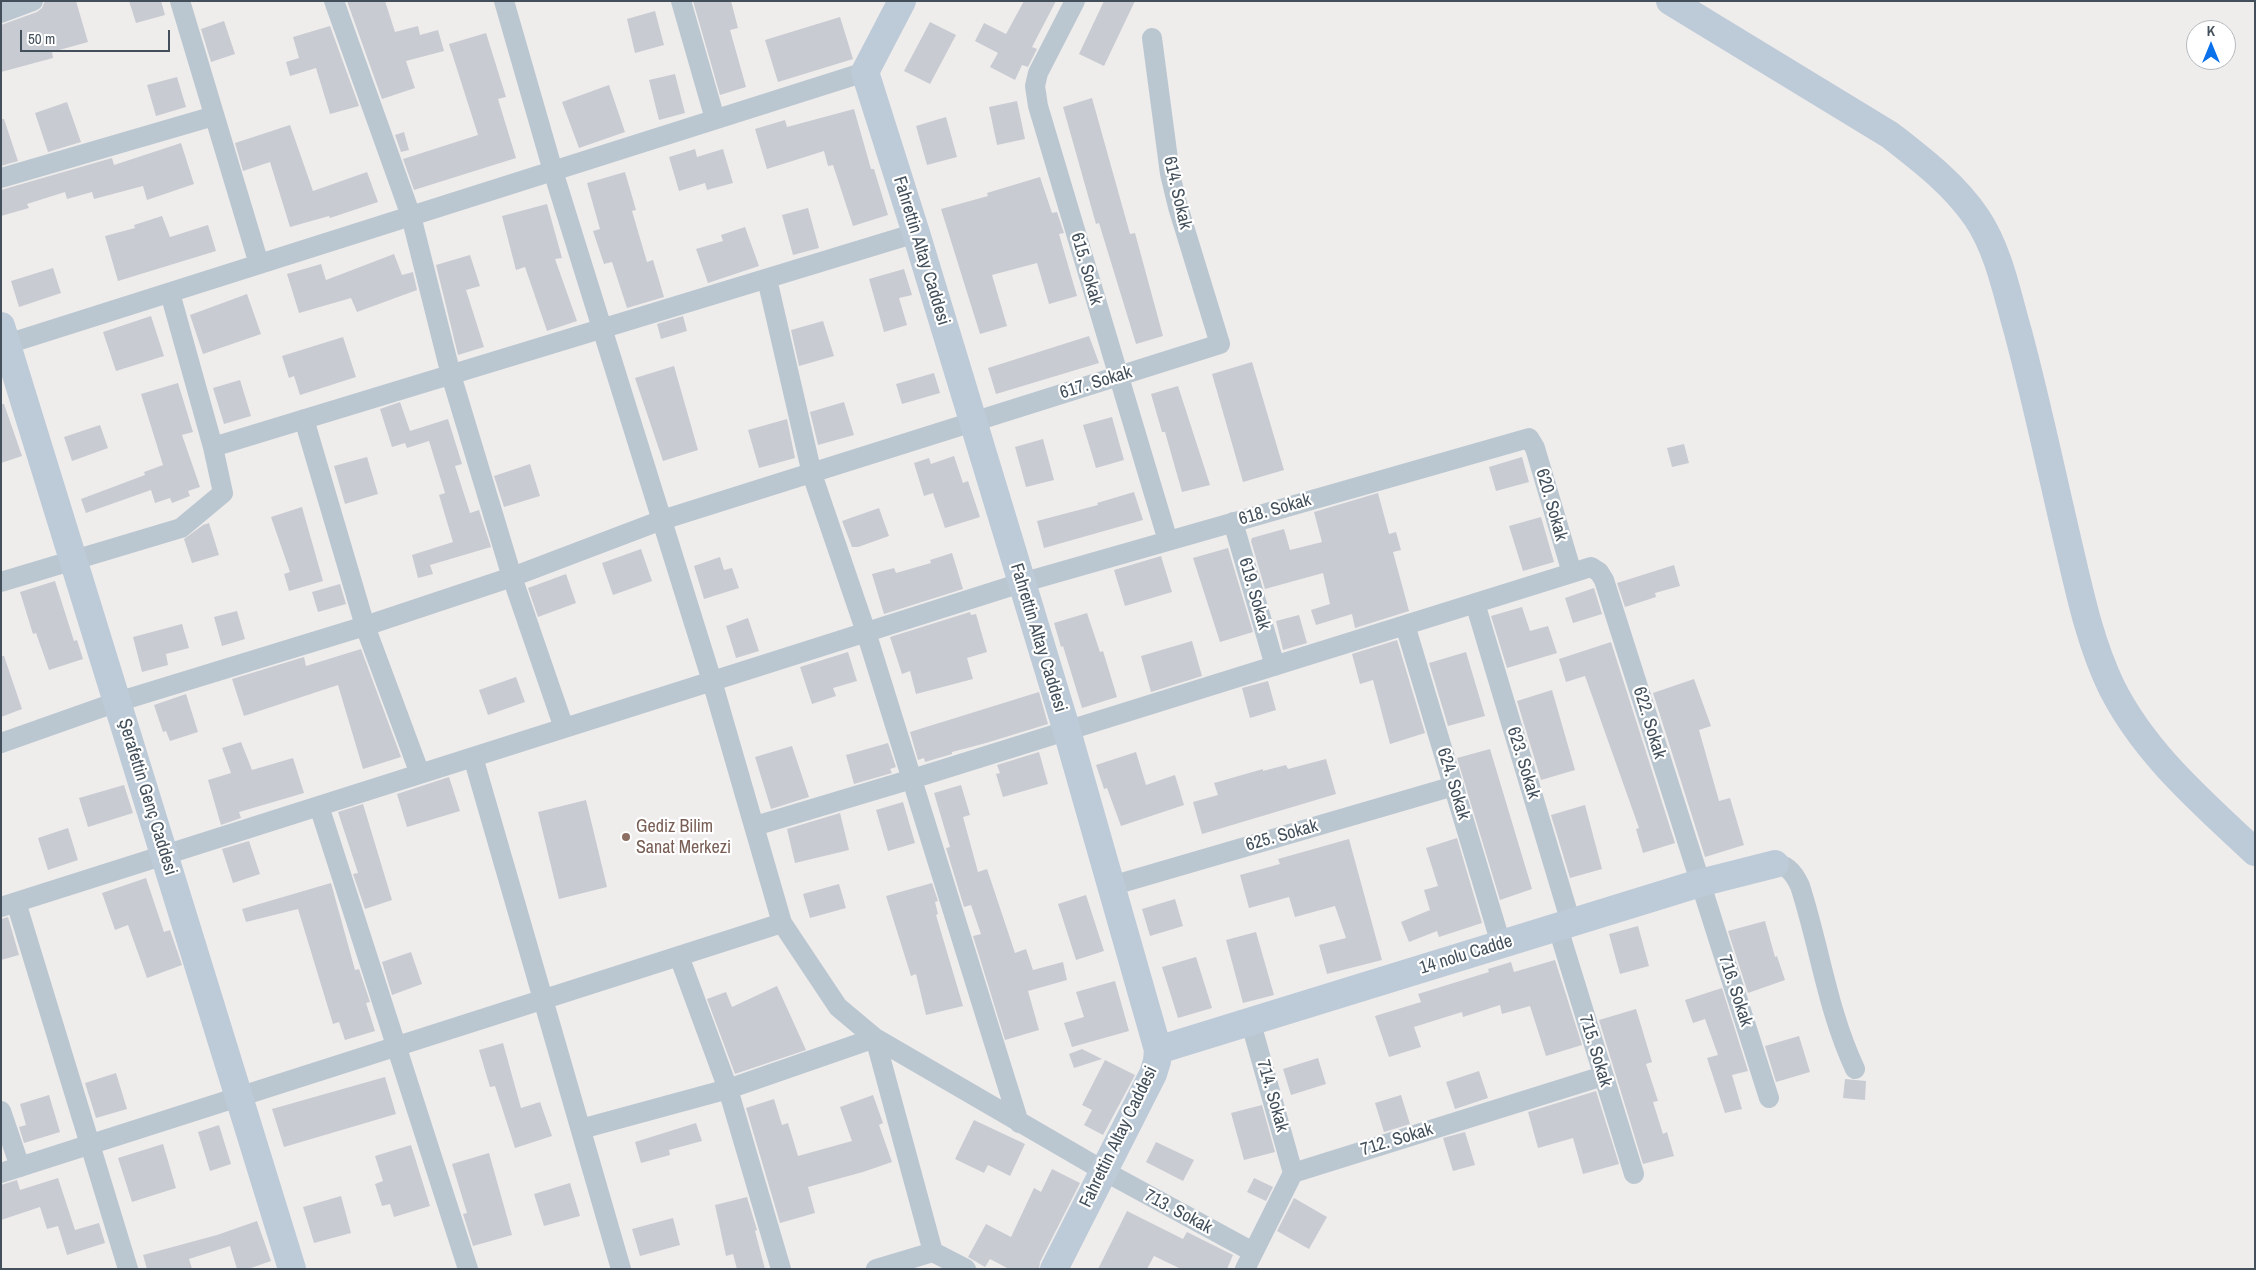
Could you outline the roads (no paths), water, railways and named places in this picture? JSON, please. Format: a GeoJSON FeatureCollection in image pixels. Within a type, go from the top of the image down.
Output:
{"type":"FeatureCollection","features":[{"type":"Feature","properties":{"kind":"street"},"geometry":{"type":"LineString","coordinates":[[1,13],[33,1]]}},
{"type":"Feature","properties":{"kind":"street"},"geometry":{"type":"LineString","coordinates":[[180,1],[258,264]]}},
{"type":"Feature","properties":{"kind":"street"},"geometry":{"type":"LineString","coordinates":[[334,1],[411,216],[451,375],[512,577],[564,728]]}},
{"type":"Feature","properties":{"kind":"street","name":"713. Sokak"},"geometry":{"type":"LineString","coordinates":[[504,1],[553,171],[712,681],[782,923],[838,1007],[875,1038],[1104,1171],[1249,1260]]}},
{"type":"Feature","properties":{"kind":"street"},"geometry":{"type":"LineString","coordinates":[[681,1],[715,119]]}},
{"type":"Feature","properties":{"kind":"street"},"geometry":{"type":"LineString","coordinates":[[3,339],[170,293],[865,72],[902,1]]}},
{"type":"Feature","properties":{"kind":"street","name":"615. Sokak"},"geometry":{"type":"LineString","coordinates":[[1075,1],[1038,73],[1035,86],[1038,106],[1168,541]]}},
{"type":"Feature","properties":{"kind":"street"},"geometry":{"type":"LineString","coordinates":[[1670,1],[1890,135],[1951,185],[1977,219],[1992,247],[2005,287],[2027,367],[2079,592],[2094,644],[2111,685],[2127,715],[2150,747],[2180,781],[2255,852]]}},
{"type":"Feature","properties":{"kind":"street","name":"614. Sokak"},"geometry":{"type":"LineString","coordinates":[[1152,38],[1170,174],[1178,207],[1220,344]]}},
{"type":"Feature","properties":{"kind":"street","name":"Fahrettin Altay Caddesi"},"geometry":{"type":"LineString","coordinates":[[865,72],[916,233],[1066,731],[1158,1050],[1153,1074],[1054,1269]]}},
{"type":"Feature","properties":{"kind":"street"},"geometry":{"type":"LineString","coordinates":[[1,178],[214,116]]}},
{"type":"Feature","properties":{"kind":"street"},"geometry":{"type":"LineString","coordinates":[[213,448],[916,233]]}},
{"type":"Feature","properties":{"kind":"street"},"geometry":{"type":"LineString","coordinates":[[767,279],[812,474],[866,632],[1019,1123]]}},
{"type":"Feature","properties":{"kind":"street"},"geometry":{"type":"LineString","coordinates":[[1,582],[182,528],[223,494],[213,448],[170,293]]}},
{"type":"Feature","properties":{"kind":"street","name":"Şerafettin Genç Caddesi"},"geometry":{"type":"LineString","coordinates":[[3,339],[74,559],[292,1269]]}},
{"type":"Feature","properties":{"kind":"street","name":"617. Sokak"},"geometry":{"type":"LineString","coordinates":[[1,743],[117,702],[365,626],[512,577],[662,520],[1220,344]]}},
{"type":"Feature","properties":{"kind":"street"},"geometry":{"type":"LineString","coordinates":[[304,419],[365,626],[420,774]]}},
{"type":"Feature","properties":{"kind":"street","name":"618. Sokak"},"geometry":{"type":"LineString","coordinates":[[9,905],[1021,583],[1529,438]]}},
{"type":"Feature","properties":{"kind":"street","name":"620. Sokak"},"geometry":{"type":"LineString","coordinates":[[1529,438],[1535,448],[1572,573]]}},
{"type":"Feature","properties":{"kind":"street","name":"619. Sokak"},"geometry":{"type":"LineString","coordinates":[[1233,522],[1275,666]]}},
{"type":"Feature","properties":{"kind":"street","name":"622. Sokak"},"geometry":{"type":"LineString","coordinates":[[1572,573],[1591,567],[1599,572],[1604,580],[1700,883]]}},
{"type":"Feature","properties":{"kind":"street"},"geometry":{"type":"LineString","coordinates":[[755,826],[912,779],[1572,573]]}},
{"type":"Feature","properties":{"kind":"street","name":"623. Sokak"},"geometry":{"type":"LineString","coordinates":[[1476,603],[1564,926]]}},
{"type":"Feature","properties":{"kind":"street","name":"624. Sokak"},"geometry":{"type":"LineString","coordinates":[[1405,625],[1501,944]]}},
{"type":"Feature","properties":{"kind":"street"},"geometry":{"type":"LineString","coordinates":[[472,757],[621,1269]]}},
{"type":"Feature","properties":{"kind":"street","name":"625. Sokak"},"geometry":{"type":"LineString","coordinates":[[1110,886],[1454,786]]}},
{"type":"Feature","properties":{"kind":"street"},"geometry":{"type":"LineString","coordinates":[[319,806],[468,1269]]}},
{"type":"Feature","properties":{"kind":"street"},"geometry":{"type":"LineString","coordinates":[[1775,864],[1782,864],[1789,869],[1800,886],[1830,1006],[1854,1070]]}},
{"type":"Feature","properties":{"kind":"street","name":"14 nolu Cadde"},"geometry":{"type":"LineString","coordinates":[[1158,1050],[1250,1020],[1564,926],[1700,883],[1775,864]]}},
{"type":"Feature","properties":{"kind":"street","name":"716. Sokak"},"geometry":{"type":"LineString","coordinates":[[1700,883],[1769,1098]]}},
{"type":"Feature","properties":{"kind":"street"},"geometry":{"type":"LineString","coordinates":[[9,905],[91,1144],[128,1269]]}},
{"type":"Feature","properties":{"kind":"street"},"geometry":{"type":"LineString","coordinates":[[1,1111],[10,1170],[782,923]]}},
{"type":"Feature","properties":{"kind":"street","name":"715. Sokak"},"geometry":{"type":"LineString","coordinates":[[1564,926],[1603,1076],[1634,1174]]}},
{"type":"Feature","properties":{"kind":"street"},"geometry":{"type":"LineString","coordinates":[[679,956],[728,1090],[781,1269]]}},
{"type":"Feature","properties":{"kind":"street","name":"714. Sokak"},"geometry":{"type":"LineString","coordinates":[[1250,1020],[1293,1172]]}},
{"type":"Feature","properties":{"kind":"street"},"geometry":{"type":"LineString","coordinates":[[580,1129],[728,1090],[875,1038],[933,1252]]}},
{"type":"Feature","properties":{"kind":"street","name":"712. Sokak"},"geometry":{"type":"LineString","coordinates":[[1293,1172],[1603,1076]]}},
{"type":"Feature","properties":{"kind":"street"},"geometry":{"type":"LineString","coordinates":[[1249,1260],[1293,1172]]}},
{"type":"Feature","properties":{"kind":"street"},"geometry":{"type":"LineString","coordinates":[[876,1269],[933,1252],[966,1269]]}},
{"type":"Feature","properties":{"kind":"place","name":"Gediz Bilim Sanat Merkezi"},"geometry":{"type":"Point","coordinates":[626,837]}}]}
